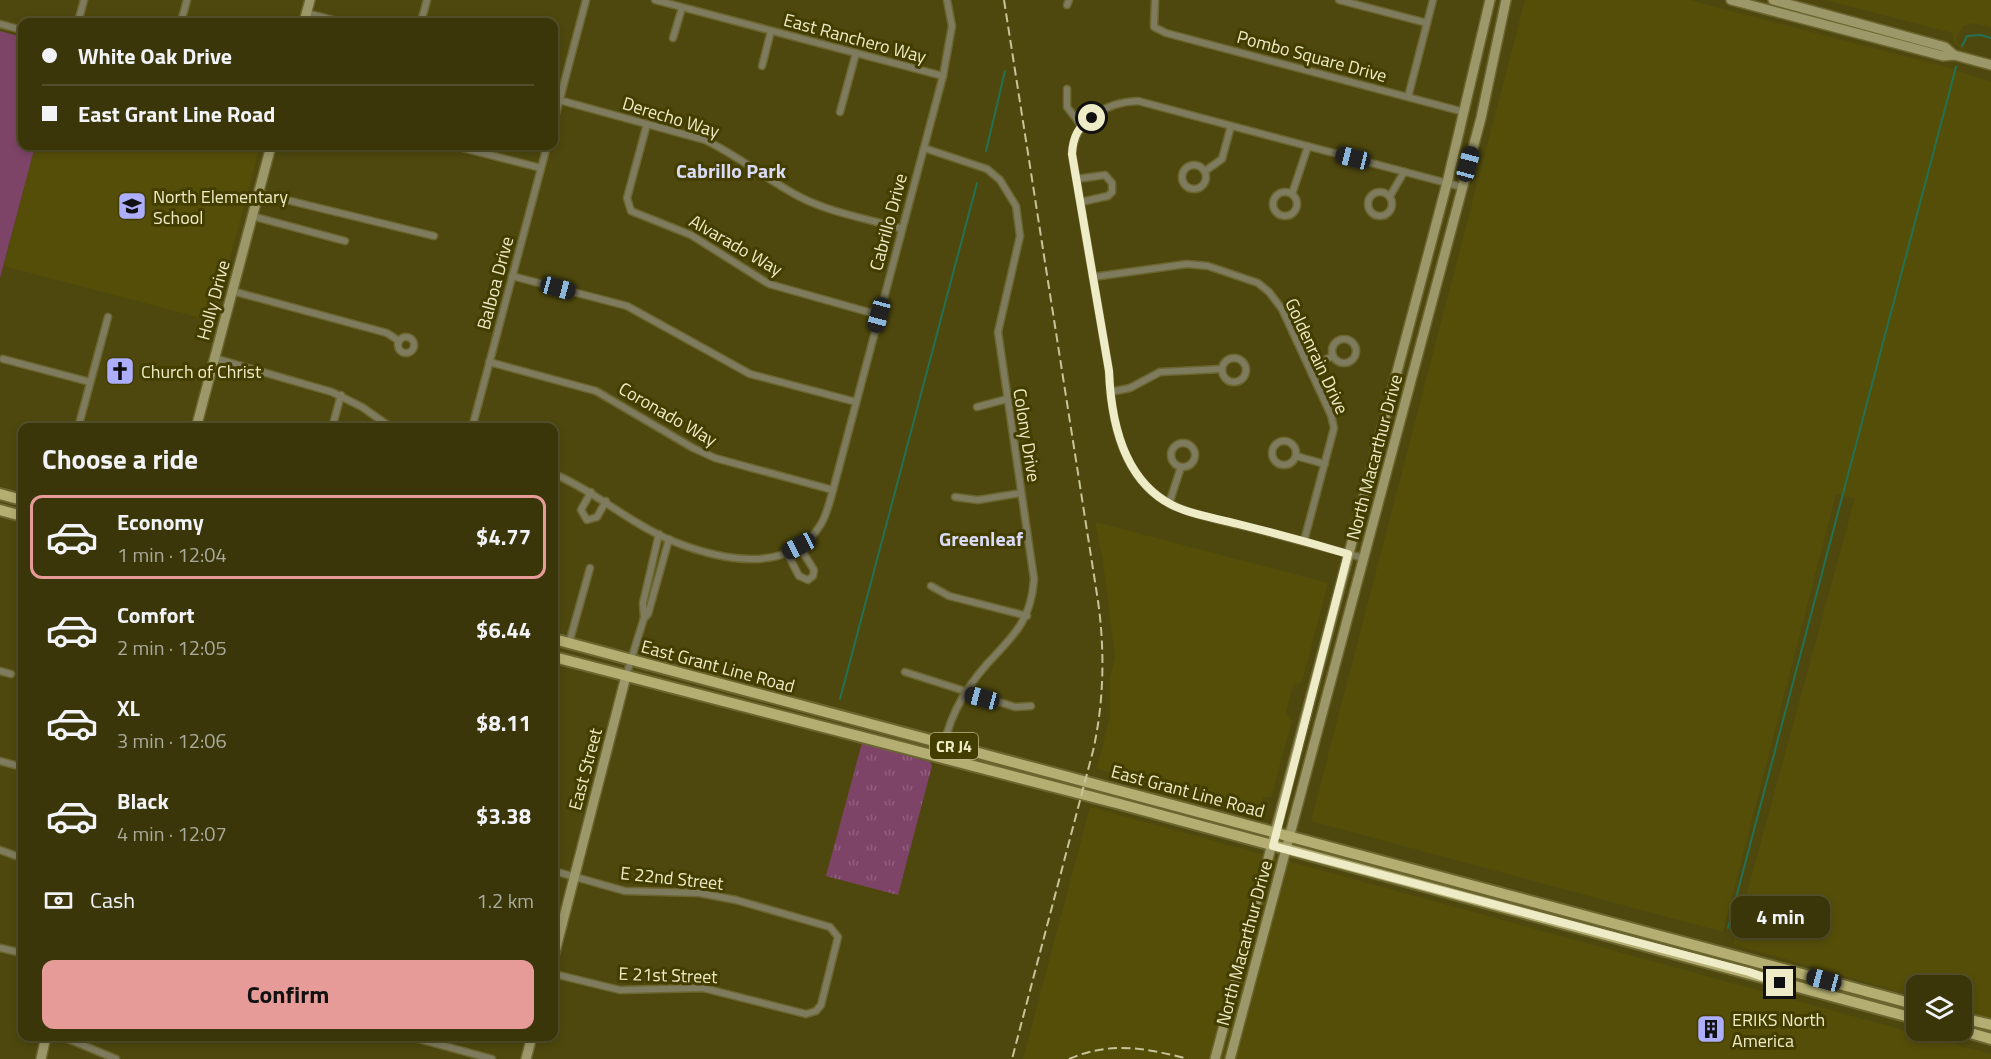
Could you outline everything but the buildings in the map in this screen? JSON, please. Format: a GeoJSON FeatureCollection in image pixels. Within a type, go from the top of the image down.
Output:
{"type":"FeatureCollection","features":[{"type":"Feature","properties":{"kind":"main road"},"geometry":{"type":"LineString","coordinates":[[305,18],[310,0]]}},
{"type":"Feature","properties":{"kind":"main road","name":"North Macarthur Drive"},"geometry":{"type":"LineString","coordinates":[[1215,1059],[1277,832],[1447,183],[1490,0]]}},
{"type":"Feature","properties":{"kind":"main road","name":"North Macarthur Drive"},"geometry":{"type":"LineString","coordinates":[[1230,1059],[1480,118],[1506,0]]}},
{"type":"Feature","properties":{"kind":"main road"},"geometry":{"type":"LineString","coordinates":[[1731,0],[1943,56],[1954,55],[1991,64]]}},
{"type":"Feature","properties":{"kind":"main road"},"geometry":{"type":"LineString","coordinates":[[1773,0],[1945,46],[1954,55]]}},
{"type":"Feature","properties":{"kind":"main road","name":"Holly Drive"},"geometry":{"type":"LineString","coordinates":[[197,423],[270,150]]}},
{"type":"Feature","properties":{"kind":"main road"},"geometry":{"type":"LineString","coordinates":[[0,494],[18,499]]}},
{"type":"Feature","properties":{"kind":"main road"},"geometry":{"type":"LineString","coordinates":[[0,510],[18,515]]}},
{"type":"Feature","properties":{"kind":"main road","name":"East Grant Line Road"},"geometry":{"type":"LineString","coordinates":[[558,640],[1906,1002]]}},
{"type":"Feature","properties":{"kind":"main road","name":"East Grant Line Road"},"geometry":{"type":"LineString","coordinates":[[558,658],[1273,846],[1906,1016]]}},
{"type":"Feature","properties":{"kind":"main road","name":"East Street"},"geometry":{"type":"LineString","coordinates":[[558,940],[626,676]]}},
{"type":"Feature","properties":{"kind":"main road"},"geometry":{"type":"LineString","coordinates":[[1972,1020],[1991,1025]]}},
{"type":"Feature","properties":{"kind":"main road"},"geometry":{"type":"LineString","coordinates":[[1972,1033],[1991,1039]]}},
{"type":"Feature","properties":{"kind":"main road"},"geometry":{"type":"LineString","coordinates":[[41,1059],[45,1041]]}},
{"type":"Feature","properties":{"kind":"main road"},"geometry":{"type":"LineString","coordinates":[[526,1059],[531,1041]]}},
{"type":"Feature","properties":{"kind":"street"},"geometry":{"type":"LineString","coordinates":[[79,18],[84,0]]}},
{"type":"Feature","properties":{"kind":"street"},"geometry":{"type":"LineString","coordinates":[[182,18],[187,0]]}},
{"type":"Feature","properties":{"kind":"street"},"geometry":{"type":"LineString","coordinates":[[422,18],[427,0]]}},
{"type":"Feature","properties":{"kind":"street"},"geometry":{"type":"LineString","coordinates":[[558,104],[586,0]]}},
{"type":"Feature","properties":{"kind":"street","name":"East Ranchero Way"},"geometry":{"type":"LineString","coordinates":[[655,0],[943,76]]}},
{"type":"Feature","properties":{"kind":"street","name":"Cabrillo Drive"},"geometry":{"type":"LineString","coordinates":[[558,476],[591,492],[669,540],[736,558],[755,561],[787,553],[799,546],[821,525],[833,490],[943,76],[952,26],[947,0]]}},
{"type":"Feature","properties":{"kind":"street","name":"Pombo Square Drive"},"geometry":{"type":"LineString","coordinates":[[1155,0],[1154,27],[1166,33],[1464,112]]}},
{"type":"Feature","properties":{"kind":"street"},"geometry":{"type":"LineString","coordinates":[[1339,0],[1426,23]]}},
{"type":"Feature","properties":{"kind":"street"},"geometry":{"type":"LineString","coordinates":[[1407,97],[1433,0]]}},
{"type":"Feature","properties":{"kind":"street"},"geometry":{"type":"LineString","coordinates":[[673,38],[682,8]]}},
{"type":"Feature","properties":{"kind":"street"},"geometry":{"type":"LineString","coordinates":[[0,24],[18,29]]}},
{"type":"Feature","properties":{"kind":"street"},"geometry":{"type":"LineString","coordinates":[[762,66],[771,31]]}},
{"type":"Feature","properties":{"kind":"street"},"geometry":{"type":"LineString","coordinates":[[840,112],[856,53]]}},
{"type":"Feature","properties":{"kind":"street"},"geometry":{"type":"LineString","coordinates":[[1067,89],[1067,107],[1081,125]]}},
{"type":"Feature","properties":{"kind":"street","name":"Derecho Way"},"geometry":{"type":"LineString","coordinates":[[559,100],[705,140],[724,149],[800,197],[821,206],[902,229]]}},
{"type":"Feature","properties":{"kind":"street"},"geometry":{"type":"LineString","coordinates":[[1364,558],[1169,504],[1149,490],[1125,455],[1110,392],[1109,371],[1077,179],[1073,140],[1081,125],[1110,106],[1138,101],[1462,187]]}},
{"type":"Feature","properties":{"kind":"street","name":"Alvarado Way"},"geometry":{"type":"LineString","coordinates":[[648,124],[627,198],[631,211],[691,235],[769,284],[879,315]]}},
{"type":"Feature","properties":{"kind":"street"},"geometry":{"type":"LineString","coordinates":[[1205,171],[1222,159],[1231,126]]}},
{"type":"Feature","properties":{"kind":"street"},"geometry":{"type":"LineString","coordinates":[[1292,194],[1282,192],[1275,196],[1273,209],[1277,214],[1287,216],[1297,207],[1292,194],[1308,146]]}},
{"type":"Feature","properties":{"kind":"street","name":"Colony Drive"},"geometry":{"type":"LineString","coordinates":[[924,148],[987,169],[1000,180],[1016,206],[1020,236],[998,332],[1034,579],[1027,616],[1016,635],[986,665],[954,711],[944,743],[942,759]]}},
{"type":"Feature","properties":{"kind":"street"},"geometry":{"type":"LineString","coordinates":[[471,150],[541,168]]}},
{"type":"Feature","properties":{"kind":"street","name":"Balboa Drive"},"geometry":{"type":"LineString","coordinates":[[473,423],[546,150]]}},
{"type":"Feature","properties":{"kind":"street"},"geometry":{"type":"LineString","coordinates":[[1193,164],[1205,171],[1205,181],[1194,189],[1187,188],[1182,180],[1182,173],[1193,164]]}},
{"type":"Feature","properties":{"kind":"street"},"geometry":{"type":"LineString","coordinates":[[1390,196],[1377,192],[1371,196],[1368,203],[1371,212],[1384,216],[1390,212],[1393,205],[1390,196],[1404,171]]}},
{"type":"Feature","properties":{"kind":"street"},"geometry":{"type":"LineString","coordinates":[[1077,179],[1099,174],[1106,175],[1112,183],[1112,192],[1108,196],[1081,202]]}},
{"type":"Feature","properties":{"kind":"street"},"geometry":{"type":"LineString","coordinates":[[258,193],[434,236]]}},
{"type":"Feature","properties":{"kind":"street"},"geometry":{"type":"LineString","coordinates":[[252,216],[345,241]]}},
{"type":"Feature","properties":{"kind":"street","name":"Goldenrain Drive"},"geometry":{"type":"LineString","coordinates":[[1093,278],[1187,264],[1208,266],[1245,278],[1269,291],[1278,301],[1310,367],[1331,415],[1334,428],[1304,541]]}},
{"type":"Feature","properties":{"kind":"street"},"geometry":{"type":"LineString","coordinates":[[512,276],[627,306],[750,374],[856,402]]}},
{"type":"Feature","properties":{"kind":"street"},"geometry":{"type":"LineString","coordinates":[[232,291],[387,333],[399,340]]}},
{"type":"Feature","properties":{"kind":"street"},"geometry":{"type":"LineString","coordinates":[[79,423],[108,317]]}},
{"type":"Feature","properties":{"kind":"street"},"geometry":{"type":"LineString","coordinates":[[1344,338],[1355,346],[1356,356],[1351,361],[1338,362],[1333,356],[1333,346],[1337,340],[1344,338]]}},
{"type":"Feature","properties":{"kind":"street"},"geometry":{"type":"LineString","coordinates":[[1310,367],[1333,356]]}},
{"type":"Feature","properties":{"kind":"street"},"geometry":{"type":"LineString","coordinates":[[214,358],[341,395],[384,423]]}},
{"type":"Feature","properties":{"kind":"street"},"geometry":{"type":"LineString","coordinates":[[1236,358],[1243,361],[1247,369],[1245,377],[1239,382],[1226,379],[1222,369],[1229,359],[1236,358]]}},
{"type":"Feature","properties":{"kind":"street"},"geometry":{"type":"LineString","coordinates":[[3,359],[90,382]]}},
{"type":"Feature","properties":{"kind":"street","name":"Coronado Way"},"geometry":{"type":"LineString","coordinates":[[489,362],[596,391],[693,448],[715,458],[833,490]]}},
{"type":"Feature","properties":{"kind":"street"},"geometry":{"type":"LineString","coordinates":[[1110,392],[1130,388],[1160,372],[1222,369]]}},
{"type":"Feature","properties":{"kind":"street"},"geometry":{"type":"LineString","coordinates":[[333,423],[341,395]]}},
{"type":"Feature","properties":{"kind":"street"},"geometry":{"type":"LineString","coordinates":[[977,407],[1007,399]]}},
{"type":"Feature","properties":{"kind":"street"},"geometry":{"type":"LineString","coordinates":[[1284,440],[1296,449],[1296,456],[1289,464],[1282,465],[1272,456],[1272,449],[1277,442],[1284,440]]}},
{"type":"Feature","properties":{"kind":"street"},"geometry":{"type":"LineString","coordinates":[[1185,443],[1193,447],[1194,461],[1189,466],[1181,467],[1173,462],[1170,456],[1172,448],[1185,443]]}},
{"type":"Feature","properties":{"kind":"street"},"geometry":{"type":"LineString","coordinates":[[1296,456],[1325,464]]}},
{"type":"Feature","properties":{"kind":"street"},"geometry":{"type":"LineString","coordinates":[[1169,504],[1181,467]]}},
{"type":"Feature","properties":{"kind":"street"},"geometry":{"type":"LineString","coordinates":[[591,492],[581,510],[582,516],[587,520],[597,517],[606,501]]}},
{"type":"Feature","properties":{"kind":"street"},"geometry":{"type":"LineString","coordinates":[[954,497],[978,500],[1021,493]]}},
{"type":"Feature","properties":{"kind":"street"},"geometry":{"type":"LineString","coordinates":[[644,618],[643,603],[659,534]]}},
{"type":"Feature","properties":{"kind":"street"},"geometry":{"type":"LineString","coordinates":[[644,618],[648,614],[669,540]]}},
{"type":"Feature","properties":{"kind":"street"},"geometry":{"type":"LineString","coordinates":[[787,553],[799,576],[808,580],[814,570],[799,546]]}},
{"type":"Feature","properties":{"kind":"street"},"geometry":{"type":"LineString","coordinates":[[569,643],[590,568]]}},
{"type":"Feature","properties":{"kind":"street"},"geometry":{"type":"LineString","coordinates":[[931,586],[949,596],[1027,616]]}},
{"type":"Feature","properties":{"kind":"street","name":"East Street"},"geometry":{"type":"LineString","coordinates":[[626,676],[644,618]]}},
{"type":"Feature","properties":{"kind":"street"},"geometry":{"type":"LineString","coordinates":[[0,671],[11,674]]}},
{"type":"Feature","properties":{"kind":"street"},"geometry":{"type":"LineString","coordinates":[[905,672],[966,694],[1015,707],[1031,706]]}},
{"type":"Feature","properties":{"kind":"street"},"geometry":{"type":"LineString","coordinates":[[0,761],[18,766]]}},
{"type":"Feature","properties":{"kind":"street"},"geometry":{"type":"LineString","coordinates":[[0,850],[18,857]]}},
{"type":"Feature","properties":{"kind":"street","name":"E 22nd Street"},"geometry":{"type":"LineString","coordinates":[[558,872],[625,891],[699,893],[736,900],[830,927],[838,937],[821,1005],[816,1011]]}},
{"type":"Feature","properties":{"kind":"street"},"geometry":{"type":"LineString","coordinates":[[0,948],[18,952]]}},
{"type":"Feature","properties":{"kind":"street","name":"E 21st Street"},"geometry":{"type":"LineString","coordinates":[[558,975],[620,990],[703,988],[806,1014],[816,1011]]}},
{"type":"Feature","properties":{"kind":"street"},"geometry":{"type":"LineString","coordinates":[[73,1041],[116,1059]]}},
{"type":"Feature","properties":{"kind":"street"},"geometry":{"type":"LineString","coordinates":[[426,1041],[492,1059]]}},
{"type":"Feature","properties":{"kind":"shaded area"},"geometry":{"type":"Polygon","coordinates":[[[1525,0],[1689,0],[1950,68],[1991,82],[1991,1019],[1972,1013],[1972,975],[1906,975],[1906,994],[1733,944],[1855,498],[1836,494],[1723,932],[1311,821],[1525,0]]]}},
{"type":"Feature","properties":{"kind":"shaded area"},"geometry":{"type":"Polygon","coordinates":[[[1826,0],[1991,0],[1991,27],[1972,23],[1962,27],[1956,39],[1958,45],[1964,47],[1963,50],[1954,43],[1952,33],[1826,0]]]}},
{"type":"Feature","properties":{"kind":"shaded area","name":"North Elementary School"},"geometry":{"type":"Polygon","coordinates":[[[34,150],[259,150],[213,321],[4,266],[34,150]]]}},
{"type":"Feature","properties":{"kind":"shaded area"},"geometry":{"type":"Polygon","coordinates":[[[1095,522],[1328,583],[1302,682],[1293,685],[1286,712],[1292,721],[1271,797],[1263,797],[1259,814],[1227,806],[1228,802],[1097,769],[1110,717],[1110,678],[1115,657],[1103,562],[1095,522]]]}},
{"type":"Feature","properties":{"kind":"shaded area"},"geometry":{"type":"Polygon","coordinates":[[[1090,807],[1906,1031],[1906,1041],[1944,1041],[1991,1054],[1991,1059],[1023,1059],[1090,807]]]}},
{"type":"Feature","properties":{"kind":"green space"},"geometry":{"type":"Polygon","coordinates":[[[0,31],[18,36],[18,150],[34,150],[0,278],[0,31]]]}},
{"type":"Feature","properties":{"kind":"green space"},"geometry":{"type":"Polygon","coordinates":[[[862,743],[930,762],[932,766],[898,895],[826,876],[862,743]]]}},
{"type":"Feature","properties":{"kind":"waterway"},"geometry":{"type":"LineString","coordinates":[[1962,46],[1967,36],[1981,35],[1991,38]]}},
{"type":"Feature","properties":{"kind":"waterway"},"geometry":{"type":"LineString","coordinates":[[1728,928],[1956,67]]}},
{"type":"Feature","properties":{"kind":"waterway"},"geometry":{"type":"LineString","coordinates":[[986,151],[1005,71]]}},
{"type":"Feature","properties":{"kind":"waterway"},"geometry":{"type":"LineString","coordinates":[[840,699],[977,183]]}},
{"type":"Feature","properties":{"kind":"railway"},"geometry":{"type":"LineString","coordinates":[[1004,0],[1098,601],[1102,639],[1101,695],[1097,733],[1012,1059]]}},
{"type":"Feature","properties":{"kind":"railway"},"geometry":{"type":"LineString","coordinates":[[1069,1059],[1084,1053],[1114,1048],[1143,1049],[1188,1059]]}},
{"type":"Feature","properties":{"kind":"place","name":"North Elementary School"},"geometry":{"type":"Point","coordinates":[132,206]}},
{"type":"Feature","properties":{"kind":"place","name":"Church of Christ"},"geometry":{"type":"Point","coordinates":[120,371]}},
{"type":"Feature","properties":{"kind":"place","name":"ERIKS North America"},"geometry":{"type":"Point","coordinates":[1711,1029]}},
{"type":"Feature","properties":{"kind":"district","name":"Cabrillo Park"},"geometry":{"type":"Point","coordinates":[731,170]}},
{"type":"Feature","properties":{"kind":"district","name":"Greenleaf"},"geometry":{"type":"Point","coordinates":[981,538]}},
{"type":"Feature","properties":{"kind":"route"},"geometry":{"type":"LineString","coordinates":[[1092,118],[1081,125],[1077,132],[1073,140],[1072,154],[1109,371],[1110,392],[1119,437],[1125,455],[1136,474],[1149,490],[1179,508],[1348,554],[1273,846],[1749,972],[1780,983]]}}]}
